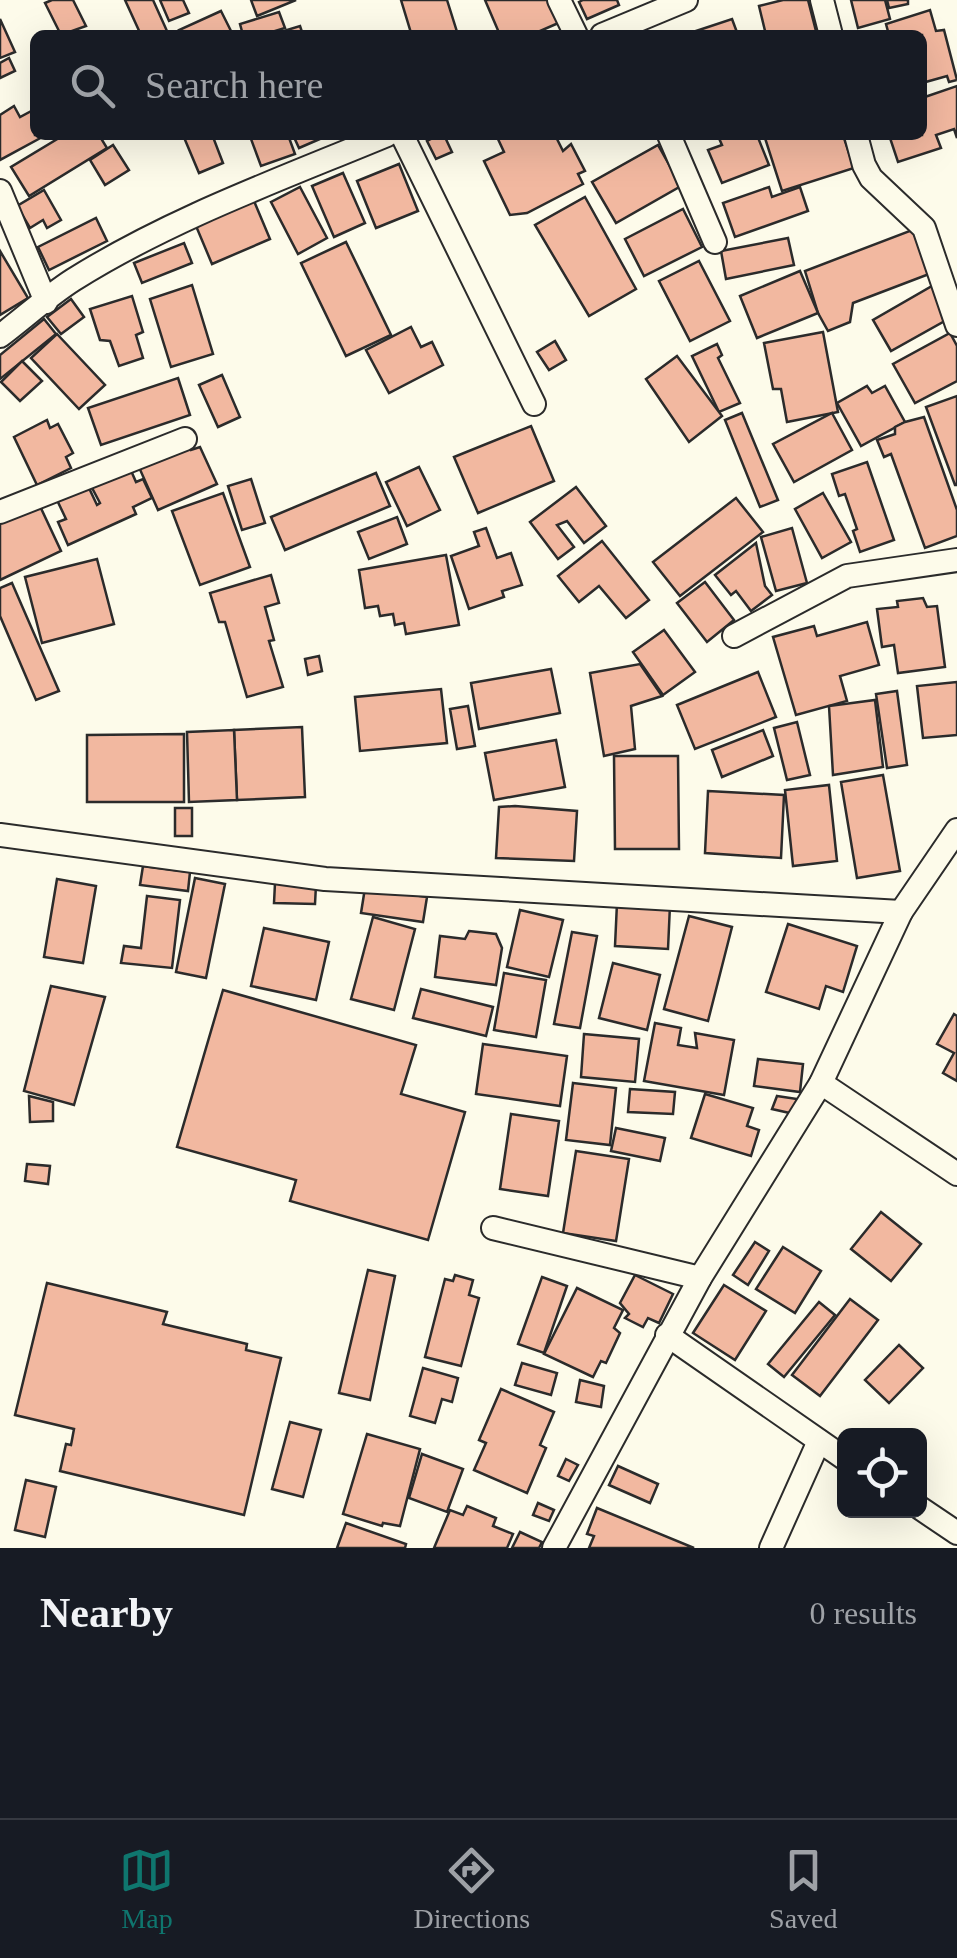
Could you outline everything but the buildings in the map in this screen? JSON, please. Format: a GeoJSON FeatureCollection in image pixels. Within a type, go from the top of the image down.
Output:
{"type":"FeatureCollection","features":[{"type":"Feature","properties":{"kind":"street"},"geometry":{"type":"LineString","coordinates":[[559,0],[574,30]]}},
{"type":"Feature","properties":{"kind":"street"},"geometry":{"type":"LineString","coordinates":[[627,30],[686,0]]}},
{"type":"Feature","properties":{"kind":"street"},"geometry":{"type":"LineString","coordinates":[[822,0],[830,30]]}},
{"type":"Feature","properties":{"kind":"street"},"geometry":{"type":"LineString","coordinates":[[0,336],[70,282],[182,222],[375,140]]}},
{"type":"Feature","properties":{"kind":"street"},"geometry":{"type":"LineString","coordinates":[[404,140],[534,404]]}},
{"type":"Feature","properties":{"kind":"street"},"geometry":{"type":"LineString","coordinates":[[671,140],[715,242]]}},
{"type":"Feature","properties":{"kind":"street"},"geometry":{"type":"LineString","coordinates":[[857,140],[871,178],[924,228],[957,325]]}},
{"type":"Feature","properties":{"kind":"street"},"geometry":{"type":"LineString","coordinates":[[0,191],[46,302]]}},
{"type":"Feature","properties":{"kind":"street"},"geometry":{"type":"LineString","coordinates":[[0,512],[185,439]]}},
{"type":"Feature","properties":{"kind":"street"},"geometry":{"type":"LineString","coordinates":[[734,636],[847,576],[957,560]]}},
{"type":"Feature","properties":{"kind":"street"},"geometry":{"type":"LineString","coordinates":[[554,1548],[667,1335],[821,1084],[901,912],[957,830]]}},
{"type":"Feature","properties":{"kind":"street"},"geometry":{"type":"LineString","coordinates":[[0,836],[325,880],[901,912]]}},
{"type":"Feature","properties":{"kind":"street"},"geometry":{"type":"LineString","coordinates":[[821,1084],[957,1174]]}},
{"type":"Feature","properties":{"kind":"street"},"geometry":{"type":"LineString","coordinates":[[493,1228],[700,1278]]}},
{"type":"Feature","properties":{"kind":"street"},"geometry":{"type":"LineString","coordinates":[[667,1335],[837,1453]]}},
{"type":"Feature","properties":{"kind":"street"},"geometry":{"type":"LineString","coordinates":[[771,1548],[820,1441]]}},
{"type":"Feature","properties":{"kind":"street"},"geometry":{"type":"LineString","coordinates":[[927,1513],[957,1532]]}}]}
